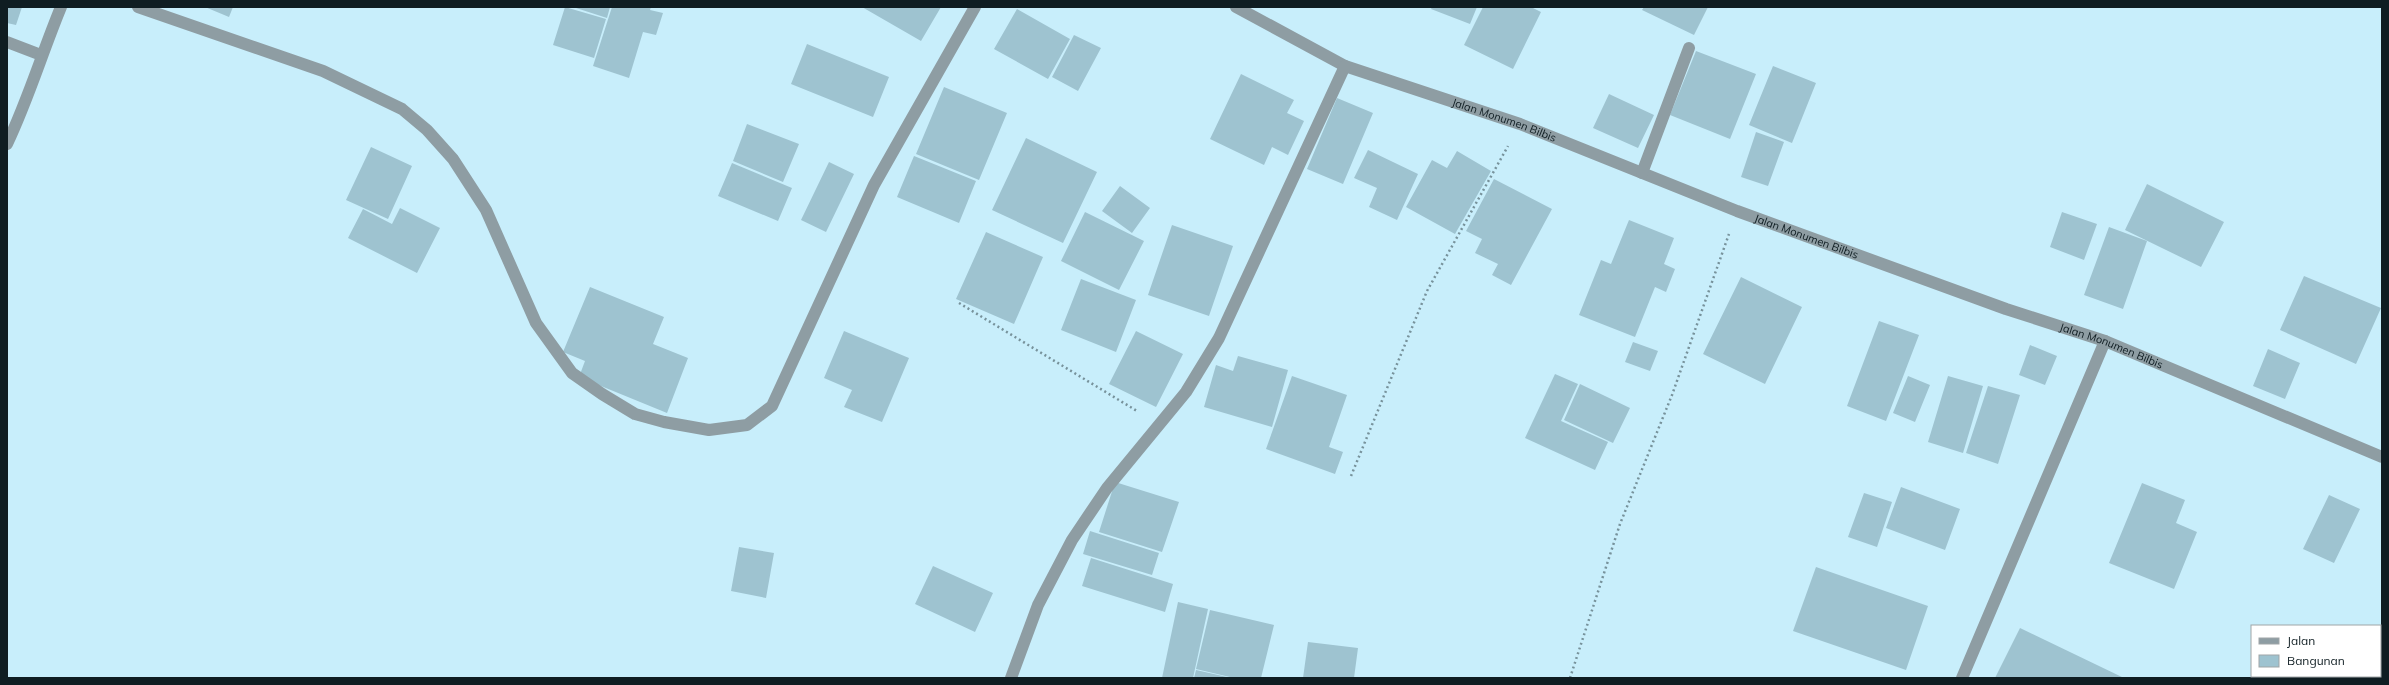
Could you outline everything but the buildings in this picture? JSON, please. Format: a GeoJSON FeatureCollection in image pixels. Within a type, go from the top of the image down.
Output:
{"type":"FeatureCollection","features":[{"type":"Feature","properties":{"kind":"street"},"geometry":{"type":"LineString","coordinates":[[7,144],[26,105],[41,55],[60,7]]}},
{"type":"Feature","properties":{"kind":"street"},"geometry":{"type":"LineString","coordinates":[[138,7],[323,71],[402,109],[427,130],[453,159],[486,210],[536,323],[572,373],[635,414],[664,422],[709,430],[748,425],[772,406],[874,185],[975,7]]}},
{"type":"Feature","properties":{"kind":"street","name":"Jalan Monumen Bilbis"},"geometry":{"type":"LineString","coordinates":[[1236,7],[1345,66],[1520,124],[1737,211],[2006,309],[2105,341],[2382,457]]}},
{"type":"Feature","properties":{"kind":"street"},"geometry":{"type":"LineString","coordinates":[[7,42],[41,55]]}},
{"type":"Feature","properties":{"kind":"street"},"geometry":{"type":"LineString","coordinates":[[1642,173],[1689,48]]}},
{"type":"Feature","properties":{"kind":"street"},"geometry":{"type":"LineString","coordinates":[[1011,678],[1038,605],[1072,540],[1107,488],[1158,424],[1186,392],[1219,338],[1345,66]]}},
{"type":"Feature","properties":{"kind":"street"},"geometry":{"type":"LineString","coordinates":[[1962,678],[2105,341]]}},
{"type":"Feature","properties":{"kind":"path"},"geometry":{"type":"LineString","coordinates":[[1351,476],[1427,291],[1520,124]]}},
{"type":"Feature","properties":{"kind":"path"},"geometry":{"type":"LineString","coordinates":[[1570,678],[1620,524],[1672,395],[1737,211]]}},
{"type":"Feature","properties":{"kind":"path"},"geometry":{"type":"LineString","coordinates":[[959,303],[1158,424]]}}]}
